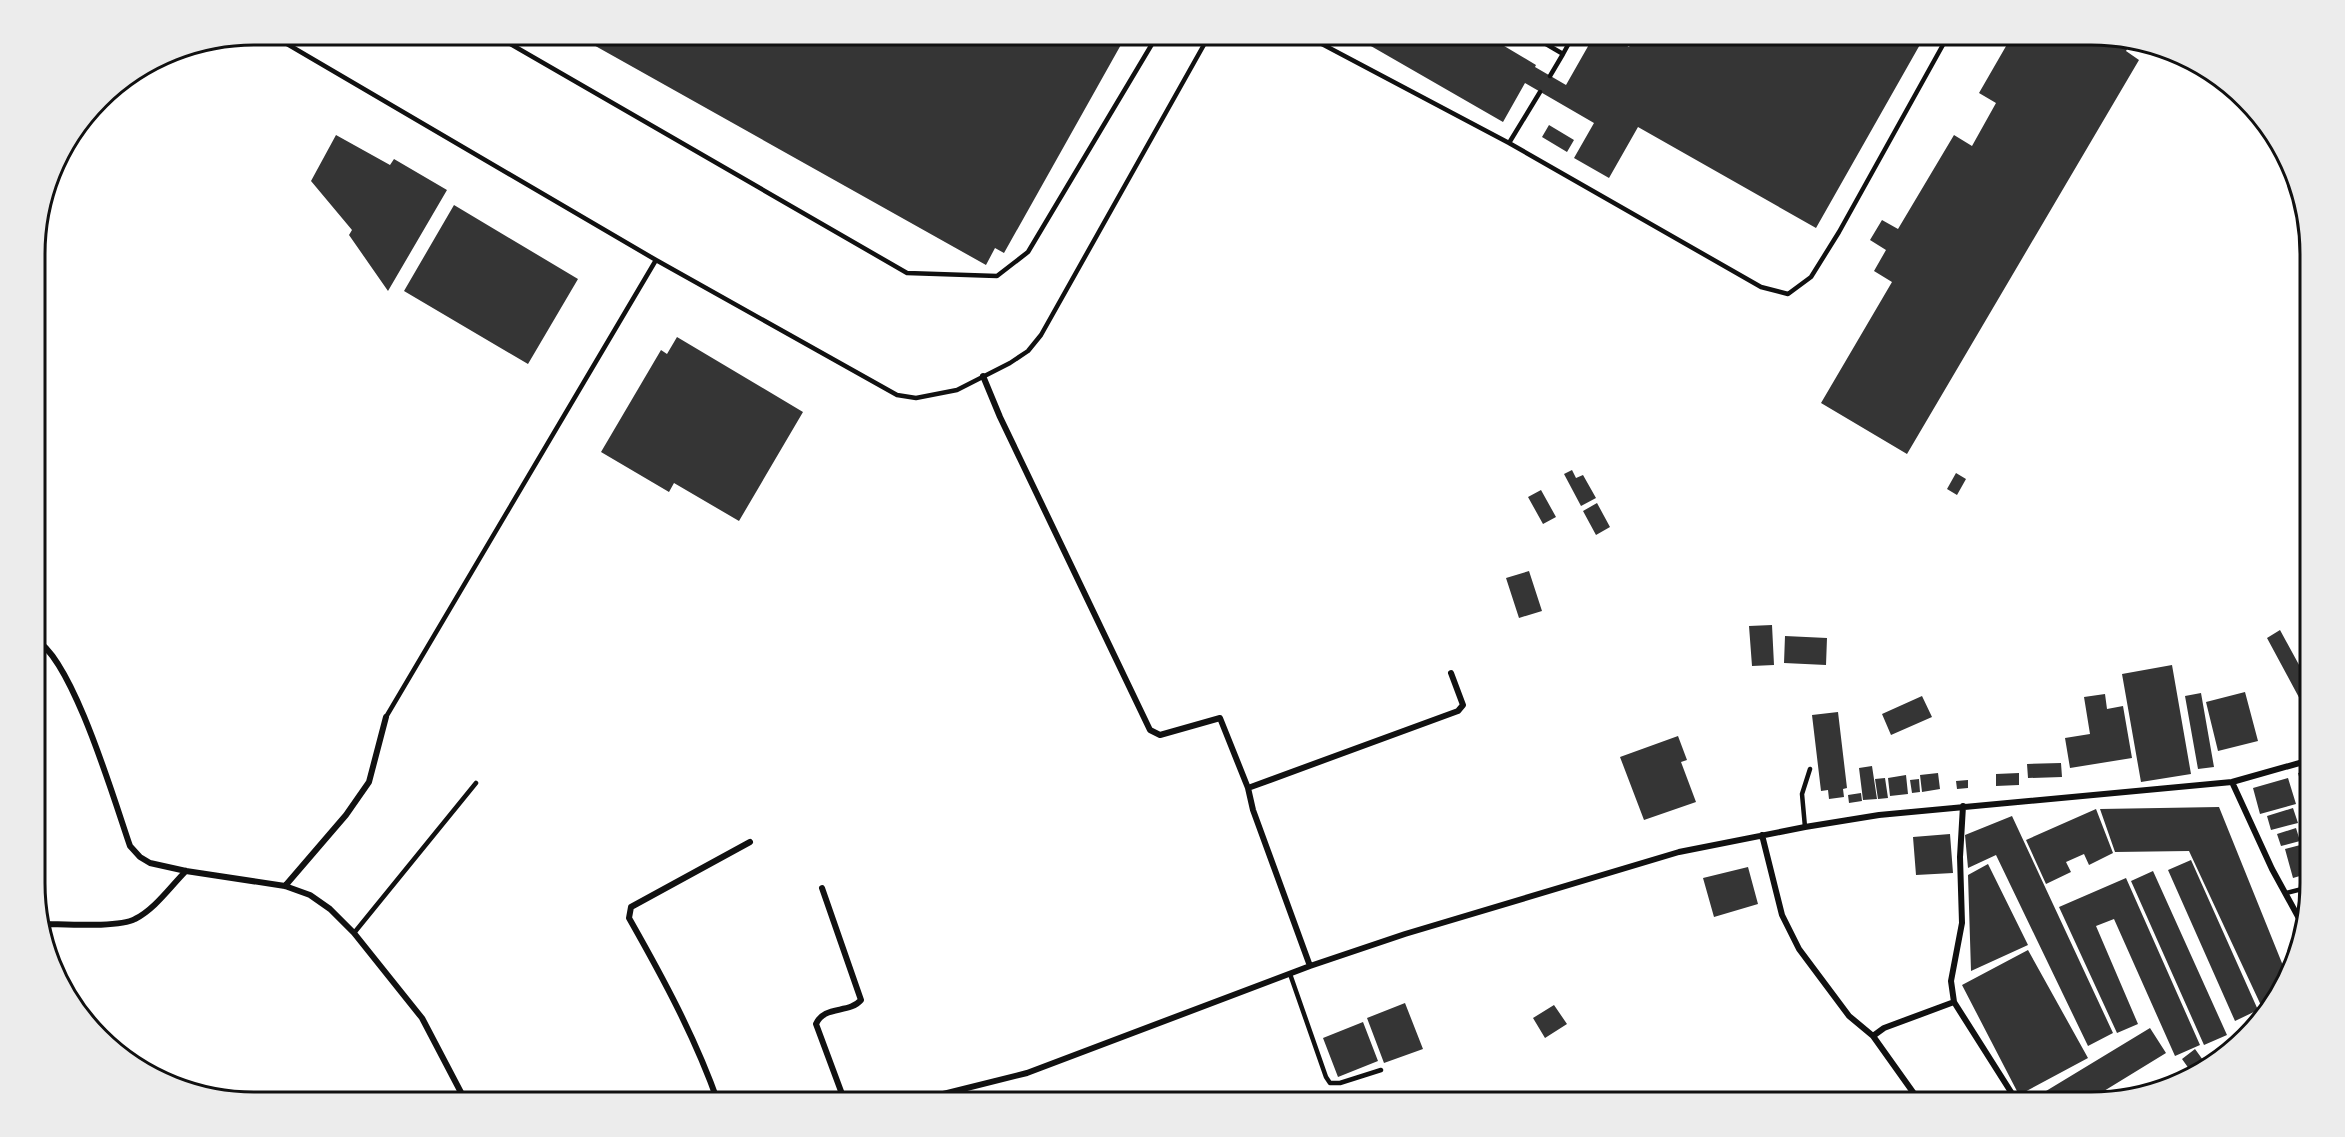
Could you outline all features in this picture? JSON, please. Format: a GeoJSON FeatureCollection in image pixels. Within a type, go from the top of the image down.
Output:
{"type":"FeatureCollection","features":[{"type":"Feature","properties":{"kind":"street"},"geometry":{"type":"LineString","coordinates":[[983,376],[1010,438],[1150,730],[1160,735],[1220,718],[1248,788],[1252,810],[1310,966]]}},
{"type":"Feature","properties":{"kind":"street"},"geometry":{"type":"LineString","coordinates":[[45,648],[53,656],[84,714],[130,846],[140,857],[150,863],[186,871],[285,886],[310,894],[330,909],[354,933],[422,1018],[461,1092]]}},
{"type":"Feature","properties":{"kind":"street"},"geometry":{"type":"LineString","coordinates":[[1248,788],[1458,711],[1463,705],[1451,673]]}},
{"type":"Feature","properties":{"kind":"street"},"geometry":{"type":"LineString","coordinates":[[285,886],[346,815],[369,782],[386,717]]}},
{"type":"Feature","properties":{"kind":"street"},"geometry":{"type":"LineString","coordinates":[[951,1092],[1027,1073],[1310,966],[1405,934],[1657,859],[1805,827],[1963,806],[2232,782],[2300,763]]}},
{"type":"Feature","properties":{"kind":"street"},"geometry":{"type":"LineString","coordinates":[[2232,782],[2272,869],[2297,915]]}},
{"type":"Feature","properties":{"kind":"street"},"geometry":{"type":"LineString","coordinates":[[1963,806],[1960,857],[1962,923],[1951,981],[1954,1002],[2011,1092]]}},
{"type":"Feature","properties":{"kind":"street"},"geometry":{"type":"LineString","coordinates":[[1762,835],[1782,915],[1799,949],[1849,1016],[1873,1036],[1913,1092]]}},
{"type":"Feature","properties":{"kind":"street"},"geometry":{"type":"LineString","coordinates":[[714,1092],[668,986],[629,918],[628,912],[632,907],[750,842]]}},
{"type":"Feature","properties":{"kind":"street"},"geometry":{"type":"LineString","coordinates":[[50,924],[93,925],[133,921],[150,908],[186,871]]}},
{"type":"Feature","properties":{"kind":"street"},"geometry":{"type":"LineString","coordinates":[[822,888],[861,1000],[854,1006],[826,1013],[819,1018],[816,1024],[840,1092]]}},
{"type":"Feature","properties":{"kind":"street"},"geometry":{"type":"LineString","coordinates":[[1873,1036],[1884,1028],[1954,1002]]}},
{"type":"Feature","properties":{"kind":"lane"},"geometry":{"type":"LineString","coordinates":[[289,45],[656,260],[897,395],[916,398],[957,390],[1028,351],[1041,335],[1204,45]]}},
{"type":"Feature","properties":{"kind":"lane"},"geometry":{"type":"LineString","coordinates":[[513,45],[907,273],[975,277],[997,276],[1028,252],[1151,45]]}},
{"type":"Feature","properties":{"kind":"lane"},"geometry":{"type":"LineString","coordinates":[[1324,45],[1509,143],[1761,287],[1788,294],[1811,277],[1839,232],[1943,45]]}},
{"type":"Feature","properties":{"kind":"lane"},"geometry":{"type":"LineString","coordinates":[[1547,45],[1563,54]]}},
{"type":"Feature","properties":{"kind":"lane"},"geometry":{"type":"LineString","coordinates":[[1550,76],[1568,45]]}},
{"type":"Feature","properties":{"kind":"lane"},"geometry":{"type":"LineString","coordinates":[[1509,143],[1540,92]]}},
{"type":"Feature","properties":{"kind":"lane"},"geometry":{"type":"LineString","coordinates":[[386,717],[656,260]]}},
{"type":"Feature","properties":{"kind":"lane"},"geometry":{"type":"LineString","coordinates":[[1805,827],[1802,794],[1810,769]]}},
{"type":"Feature","properties":{"kind":"lane"},"geometry":{"type":"LineString","coordinates":[[354,933],[476,783]]}},
{"type":"Feature","properties":{"kind":"lane"},"geometry":{"type":"LineString","coordinates":[[2286,894],[2299,890]]}},
{"type":"Feature","properties":{"kind":"lane"},"geometry":{"type":"LineString","coordinates":[[1290,974],[1330,1083],[1340,1083],[1381,1070]]}},
{"type":"Feature","properties":{"kind":"building"},"geometry":{"type":"Polygon","coordinates":[[[594,45],[1121,45],[1004,253],[995,248],[986,265],[594,45]]]}},
{"type":"Feature","properties":{"kind":"building"},"geometry":{"type":"Polygon","coordinates":[[[1369,45],[1502,45],[1566,85],[1589,45],[1626,45],[1629,47],[1630,45],[1920,45],[1816,228],[1638,127],[1609,178],[1574,158],[1594,123],[1525,83],[1503,122],[1369,45]]]}},
{"type":"Feature","properties":{"kind":"building"},"geometry":{"type":"Polygon","coordinates":[[[2007,45],[2104,45],[2127,48],[2126,51],[2139,60],[1907,454],[1821,403],[1892,282],[1874,271],[1886,250],[1870,240],[1882,220],[1898,229],[1954,135],[1972,146],[1996,103],[1979,93],[2007,45]]]}},
{"type":"Feature","properties":{"kind":"building"},"geometry":{"type":"Polygon","coordinates":[[[1549,125],[1574,140],[1567,152],[1542,137],[1549,125]]]}},
{"type":"Feature","properties":{"kind":"building"},"geometry":{"type":"Polygon","coordinates":[[[336,135],[390,165],[394,159],[447,190],[388,291],[349,235],[352,230],[311,181],[336,135]]]}},
{"type":"Feature","properties":{"kind":"building"},"geometry":{"type":"Polygon","coordinates":[[[454,205],[578,279],[528,364],[404,291],[454,205]]]}},
{"type":"Feature","properties":{"kind":"building"},"geometry":{"type":"Polygon","coordinates":[[[677,337],[803,412],[739,521],[674,483],[669,492],[601,452],[661,350],[667,354],[677,337]]]}},
{"type":"Feature","properties":{"kind":"building"},"geometry":{"type":"Polygon","coordinates":[[[1572,470],[1576,478],[1583,475],[1596,498],[1581,506],[1564,474],[1572,470]]]}},
{"type":"Feature","properties":{"kind":"building"},"geometry":{"type":"Polygon","coordinates":[[[1956,473],[1966,479],[1957,495],[1947,489],[1956,473]]]}},
{"type":"Feature","properties":{"kind":"building"},"geometry":{"type":"Polygon","coordinates":[[[1541,490],[1556,517],[1543,524],[1528,497],[1541,490]]]}},
{"type":"Feature","properties":{"kind":"building"},"geometry":{"type":"Polygon","coordinates":[[[1597,503],[1610,527],[1596,535],[1583,511],[1597,503]]]}},
{"type":"Feature","properties":{"kind":"building"},"geometry":{"type":"Polygon","coordinates":[[[1529,571],[1542,611],[1519,618],[1506,578],[1529,571]]]}},
{"type":"Feature","properties":{"kind":"building"},"geometry":{"type":"Polygon","coordinates":[[[1772,625],[1774,665],[1752,666],[1749,626],[1772,625]]]}},
{"type":"Feature","properties":{"kind":"building"},"geometry":{"type":"Polygon","coordinates":[[[2280,630],[2300,667],[2300,699],[2267,638],[2280,630]]]}},
{"type":"Feature","properties":{"kind":"building"},"geometry":{"type":"Polygon","coordinates":[[[1785,636],[1827,638],[1826,665],[1784,663],[1785,636]]]}},
{"type":"Feature","properties":{"kind":"building"},"geometry":{"type":"Polygon","coordinates":[[[2172,665],[2191,774],[2141,782],[2122,674],[2172,665]]]}},
{"type":"Feature","properties":{"kind":"building"},"geometry":{"type":"Polygon","coordinates":[[[2245,692],[2258,741],[2218,751],[2206,702],[2245,692]]]}},
{"type":"Feature","properties":{"kind":"building"},"geometry":{"type":"Polygon","coordinates":[[[2201,693],[2214,767],[2198,769],[2185,696],[2201,693]]]}},
{"type":"Feature","properties":{"kind":"building"},"geometry":{"type":"Polygon","coordinates":[[[2105,694],[2107,709],[2123,706],[2132,758],[2070,768],[2065,738],[2090,734],[2084,697],[2105,694]]]}},
{"type":"Feature","properties":{"kind":"building"},"geometry":{"type":"Polygon","coordinates":[[[1922,696],[1932,717],[1891,735],[1882,714],[1922,696]]]}},
{"type":"Feature","properties":{"kind":"building"},"geometry":{"type":"Polygon","coordinates":[[[1838,712],[1847,788],[1843,789],[1844,797],[1829,799],[1828,790],[1821,791],[1812,715],[1838,712]]]}},
{"type":"Feature","properties":{"kind":"building"},"geometry":{"type":"Polygon","coordinates":[[[1678,736],[1687,760],[1681,762],[1696,802],[1644,820],[1620,757],[1678,736]]]}},
{"type":"Feature","properties":{"kind":"building"},"geometry":{"type":"Polygon","coordinates":[[[2061,763],[2062,777],[2028,778],[2027,764],[2061,763]]]}},
{"type":"Feature","properties":{"kind":"building"},"geometry":{"type":"Polygon","coordinates":[[[1872,766],[1877,799],[1863,800],[1859,768],[1872,766]]]}},
{"type":"Feature","properties":{"kind":"building"},"geometry":{"type":"Polygon","coordinates":[[[1938,773],[1940,789],[1922,792],[1920,775],[1938,773]]]}},
{"type":"Feature","properties":{"kind":"building"},"geometry":{"type":"Polygon","coordinates":[[[2019,773],[2019,785],[1996,786],[1996,774],[2019,773]]]}},
{"type":"Feature","properties":{"kind":"building"},"geometry":{"type":"Polygon","coordinates":[[[1906,775],[1908,794],[1890,796],[1888,778],[1906,775]]]}},
{"type":"Feature","properties":{"kind":"building"},"geometry":{"type":"Polygon","coordinates":[[[1885,778],[1888,798],[1878,799],[1875,779],[1885,778]]]}},
{"type":"Feature","properties":{"kind":"building"},"geometry":{"type":"Polygon","coordinates":[[[2288,778],[2296,804],[2260,814],[2253,788],[2288,778]]]}},
{"type":"Feature","properties":{"kind":"building"},"geometry":{"type":"Polygon","coordinates":[[[1919,779],[1920,792],[1912,793],[1910,780],[1919,779]]]}},
{"type":"Feature","properties":{"kind":"building"},"geometry":{"type":"Polygon","coordinates":[[[1968,780],[1968,788],[1957,789],[1956,781],[1968,780]]]}},
{"type":"Feature","properties":{"kind":"building"},"geometry":{"type":"Polygon","coordinates":[[[1861,793],[1862,801],[1849,803],[1848,795],[1861,793]]]}},
{"type":"Feature","properties":{"kind":"building"},"geometry":{"type":"Polygon","coordinates":[[[2219,807],[2283,965],[2261,1005],[2189,851],[2115,852],[2100,809],[2219,807]]]}},
{"type":"Feature","properties":{"kind":"building"},"geometry":{"type":"Polygon","coordinates":[[[2293,808],[2298,823],[2271,830],[2267,816],[2293,808]]]}},
{"type":"Feature","properties":{"kind":"building"},"geometry":{"type":"Polygon","coordinates":[[[2096,809],[2113,853],[2089,865],[2084,854],[2066,862],[2071,872],[2046,884],[2026,840],[2096,809]]]}},
{"type":"Feature","properties":{"kind":"building"},"geometry":{"type":"Polygon","coordinates":[[[2012,816],[2113,1033],[2088,1046],[1996,855],[1968,868],[1965,835],[2012,816]]]}},
{"type":"Feature","properties":{"kind":"building"},"geometry":{"type":"Polygon","coordinates":[[[2296,828],[2300,841],[2281,846],[2277,834],[2296,828]]]}},
{"type":"Feature","properties":{"kind":"building"},"geometry":{"type":"Polygon","coordinates":[[[1950,834],[1953,873],[1916,875],[1913,837],[1950,834]]]}},
{"type":"Feature","properties":{"kind":"building"},"geometry":{"type":"Polygon","coordinates":[[[2300,845],[2300,876],[2293,878],[2285,849],[2300,845]]]}},
{"type":"Feature","properties":{"kind":"building"},"geometry":{"type":"Polygon","coordinates":[[[2191,860],[2257,1009],[2256,1011],[2235,1021],[2168,870],[2191,860]]]}},
{"type":"Feature","properties":{"kind":"building"},"geometry":{"type":"Polygon","coordinates":[[[1988,864],[2028,945],[1971,971],[1968,875],[1988,864]]]}},
{"type":"Feature","properties":{"kind":"building"},"geometry":{"type":"Polygon","coordinates":[[[1748,867],[1758,904],[1714,917],[1703,878],[1748,867]]]}},
{"type":"Feature","properties":{"kind":"building"},"geometry":{"type":"Polygon","coordinates":[[[2153,871],[2227,1035],[2204,1045],[2131,881],[2153,871]]]}},
{"type":"Feature","properties":{"kind":"building"},"geometry":{"type":"Polygon","coordinates":[[[2126,878],[2200,1045],[2175,1056],[2114,919],[2096,926],[2138,1024],[2117,1033],[2059,907],[2126,878]]]}},
{"type":"Feature","properties":{"kind":"building"},"geometry":{"type":"Polygon","coordinates":[[[2028,950],[2088,1058],[2025,1092],[2017,1092],[1962,985],[2028,950]]]}},
{"type":"Feature","properties":{"kind":"building"},"geometry":{"type":"Polygon","coordinates":[[[1405,1003],[1423,1049],[1384,1063],[1367,1018],[1405,1003]]]}},
{"type":"Feature","properties":{"kind":"building"},"geometry":{"type":"Polygon","coordinates":[[[1554,1005],[1567,1024],[1545,1038],[1533,1018],[1554,1005]]]}},
{"type":"Feature","properties":{"kind":"building"},"geometry":{"type":"Polygon","coordinates":[[[1363,1022],[1378,1061],[1338,1077],[1323,1038],[1363,1022]]]}},
{"type":"Feature","properties":{"kind":"building"},"geometry":{"type":"Polygon","coordinates":[[[2150,1028],[2166,1053],[2102,1092],[2044,1092],[2150,1028]]]}},
{"type":"Feature","properties":{"kind":"building"},"geometry":{"type":"Polygon","coordinates":[[[2195,1049],[2203,1059],[2188,1067],[2182,1059],[2195,1049]]]}}]}
